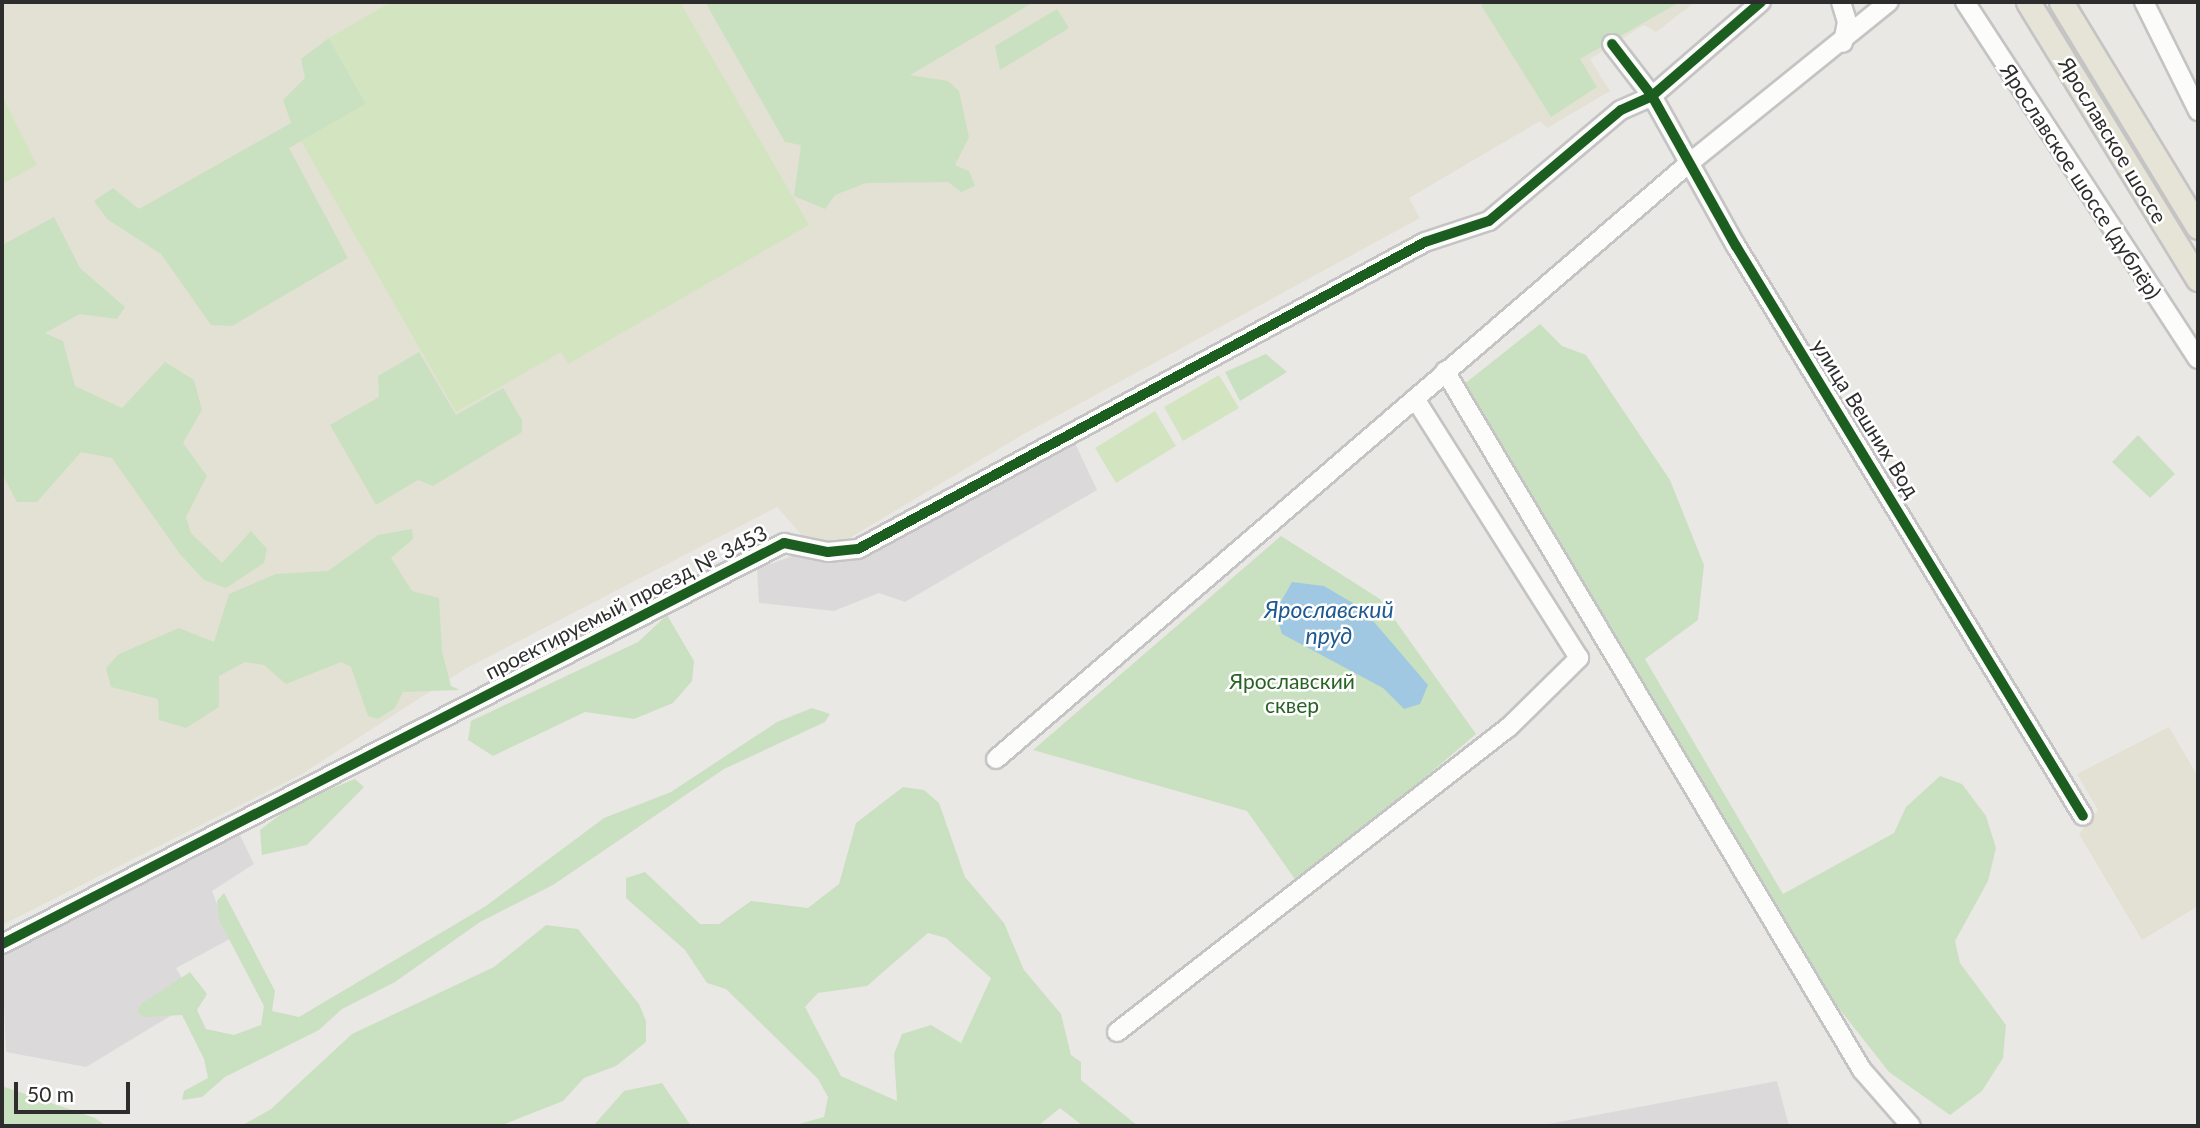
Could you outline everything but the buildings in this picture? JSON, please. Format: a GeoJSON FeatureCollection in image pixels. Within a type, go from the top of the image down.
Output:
{"type":"FeatureCollection","features":[{"type":"Feature","properties":{"kind":"main road","name":"Ярославское шоссе"},"geometry":{"type":"LineString","coordinates":[[2028,2],[2198,279]]}},
{"type":"Feature","properties":{"kind":"main road","name":"Ярославское шоссе"},"geometry":{"type":"LineString","coordinates":[[2061,2],[2198,227]]}},
{"type":"Feature","properties":{"kind":"street","name":"проектируемый проезд № 3453"},"geometry":{"type":"LineString","coordinates":[[2,944],[784,543],[828,552],[858,549],[1425,242],[1489,221],[1621,110],[1652,96],[1761,2]]}},
{"type":"Feature","properties":{"kind":"street"},"geometry":{"type":"LineString","coordinates":[[1841,2],[1847,22],[1843,43]]}},
{"type":"Feature","properties":{"kind":"street"},"geometry":{"type":"LineString","coordinates":[[996,760],[1688,164],[1843,43],[1889,2]]}},
{"type":"Feature","properties":{"kind":"street"},"geometry":{"type":"LineString","coordinates":[[2144,2],[2198,111]]}},
{"type":"Feature","properties":{"kind":"street","name":"Ярославское шоссе (дублёр)"},"geometry":{"type":"LineString","coordinates":[[1968,5],[2198,359]]}},
{"type":"Feature","properties":{"kind":"street","name":"улица Вешних Вод"},"geometry":{"type":"LineString","coordinates":[[1612,44],[1652,96],[1688,164],[2083,816]]}},
{"type":"Feature","properties":{"kind":"street"},"geometry":{"type":"LineString","coordinates":[[1445,371],[1862,1070],[1911,1126]]}},
{"type":"Feature","properties":{"kind":"street"},"geometry":{"type":"LineString","coordinates":[[1117,1032],[1508,728],[1579,658],[1415,399]]}},
{"type":"Feature","properties":{"kind":"shaded area"},"geometry":{"type":"Polygon","coordinates":[[[2,2],[1695,2],[1656,32],[1644,25],[1590,59],[1610,91],[1547,128],[1540,121],[1409,198],[1420,218],[1024,434],[836,546],[808,542],[777,507],[465,669],[302,774],[2,925],[2,2]]]}},
{"type":"Feature","properties":{"kind":"shaded area"},"geometry":{"type":"Polygon","coordinates":[[[1073,439],[1097,490],[905,602],[879,593],[834,611],[759,603],[757,569],[797,554],[853,556],[1073,439]]]}},
{"type":"Feature","properties":{"kind":"shaded area"},"geometry":{"type":"Polygon","coordinates":[[[2169,727],[2198,777],[2198,906],[2142,940],[2079,834],[2098,810],[2077,774],[2169,727]]]}},
{"type":"Feature","properties":{"kind":"shaded area"},"geometry":{"type":"Polygon","coordinates":[[[236,827],[254,864],[212,891],[230,939],[176,968],[187,987],[172,1015],[86,1067],[6,1052],[2,955],[236,827]]]}},
{"type":"Feature","properties":{"kind":"shaded area"},"geometry":{"type":"Polygon","coordinates":[[[1777,1081],[1789,1126],[1538,1126],[1777,1081]]]}},
{"type":"Feature","properties":{"kind":"green space"},"geometry":{"type":"Polygon","coordinates":[[[391,2],[680,2],[809,225],[568,364],[561,352],[456,412],[301,141],[366,104],[329,38],[391,2]]]}},
{"type":"Feature","properties":{"kind":"green space"},"geometry":{"type":"Polygon","coordinates":[[[705,2],[1034,2],[910,75],[948,81],[959,91],[969,137],[955,165],[969,171],[975,186],[961,192],[948,182],[866,183],[835,195],[825,209],[794,196],[801,145],[785,142],[705,2]]]}},
{"type":"Feature","properties":{"kind":"green space"},"geometry":{"type":"Polygon","coordinates":[[[1485,2],[1680,2],[1580,59],[1597,87],[1551,117],[1481,5],[1485,2]]]}},
{"type":"Feature","properties":{"kind":"green space"},"geometry":{"type":"Polygon","coordinates":[[[1057,9],[1069,28],[1000,70],[995,46],[1057,9]]]}},
{"type":"Feature","properties":{"kind":"green space"},"geometry":{"type":"Polygon","coordinates":[[[329,38],[366,104],[289,148],[348,258],[232,326],[211,325],[161,254],[107,219],[94,201],[113,188],[139,209],[291,123],[283,100],[305,78],[301,59],[329,38]]]}},
{"type":"Feature","properties":{"kind":"green space"},"geometry":{"type":"Polygon","coordinates":[[[2,96],[37,165],[2,184],[2,96]]]}},
{"type":"Feature","properties":{"kind":"green space"},"geometry":{"type":"Polygon","coordinates":[[[54,217],[80,268],[125,307],[117,319],[80,314],[45,333],[63,341],[75,386],[122,408],[165,362],[194,380],[202,410],[183,443],[207,476],[186,517],[191,533],[222,563],[251,531],[267,549],[264,563],[226,588],[204,580],[180,554],[112,458],[81,452],[37,502],[17,502],[2,474],[2,245],[54,217]]]}},
{"type":"Feature","properties":{"kind":"green space"},"geometry":{"type":"Polygon","coordinates":[[[1540,324],[1562,346],[1586,355],[1670,480],[1704,565],[1698,620],[1645,659],[1783,894],[1894,833],[1906,807],[1940,776],[1962,784],[1986,816],[1996,848],[1988,881],[1955,941],[1960,963],[2006,1025],[2003,1058],[1982,1091],[1950,1115],[1889,1072],[1801,960],[1463,385],[1540,324]]]}},
{"type":"Feature","properties":{"kind":"green space"},"geometry":{"type":"Polygon","coordinates":[[[419,352],[456,415],[503,388],[522,420],[522,432],[433,486],[418,480],[376,505],[330,425],[379,397],[378,376],[419,352]]]}},
{"type":"Feature","properties":{"kind":"green space"},"geometry":{"type":"Polygon","coordinates":[[[1266,354],[1287,372],[1240,401],[1225,372],[1266,354]]]}},
{"type":"Feature","properties":{"kind":"green space"},"geometry":{"type":"Polygon","coordinates":[[[1219,375],[1239,408],[1183,441],[1164,407],[1219,375]]]}},
{"type":"Feature","properties":{"kind":"green space"},"geometry":{"type":"Polygon","coordinates":[[[1155,411],[1176,446],[1116,483],[1095,448],[1155,411]]]}},
{"type":"Feature","properties":{"kind":"green space"},"geometry":{"type":"Polygon","coordinates":[[[2138,435],[2175,474],[2150,498],[2112,462],[2138,435]]]}},
{"type":"Feature","properties":{"kind":"green space"},"geometry":{"type":"Polygon","coordinates":[[[412,529],[413,539],[391,558],[412,591],[439,598],[442,651],[451,686],[460,690],[403,692],[395,708],[378,719],[368,716],[351,667],[341,662],[286,684],[264,665],[245,662],[219,676],[219,707],[186,728],[159,720],[158,699],[111,687],[106,668],[119,654],[179,628],[214,642],[229,594],[276,574],[328,571],[378,535],[412,529]]]}},
{"type":"Feature","properties":{"kind":"green space","name":"Ярославский сквер"},"geometry":{"type":"Polygon","coordinates":[[[1281,536],[1380,599],[1476,734],[1299,885],[1247,811],[1033,750],[1281,536]]]}},
{"type":"Feature","properties":{"kind":"green space"},"geometry":{"type":"Polygon","coordinates":[[[667,615],[694,661],[692,681],[673,703],[634,719],[585,712],[493,756],[468,740],[471,721],[638,642],[667,615]]]}},
{"type":"Feature","properties":{"kind":"green space"},"geometry":{"type":"Polygon","coordinates":[[[812,708],[830,714],[825,722],[724,769],[553,885],[480,922],[395,982],[342,1009],[319,1030],[225,1077],[202,1097],[182,1100],[184,1091],[208,1078],[204,1059],[182,1015],[146,1017],[137,1013],[141,1004],[190,972],[207,994],[197,1010],[206,1029],[234,1035],[261,1025],[264,1006],[219,920],[217,901],[224,893],[275,991],[272,1011],[299,1017],[486,906],[604,818],[671,792],[777,722],[812,708]]]}},
{"type":"Feature","properties":{"kind":"green space"},"geometry":{"type":"Polygon","coordinates":[[[355,779],[364,787],[307,845],[262,855],[260,830],[294,804],[355,779]]]}},
{"type":"Feature","properties":{"kind":"green space"},"geometry":{"type":"Polygon","coordinates":[[[903,787],[924,790],[939,803],[965,877],[1004,923],[1024,970],[1061,1014],[1071,1055],[1081,1062],[1081,1080],[1138,1126],[1083,1126],[1060,1108],[1038,1126],[792,1126],[824,1117],[828,1097],[818,1079],[726,989],[707,983],[685,950],[626,898],[626,878],[645,872],[700,924],[719,924],[751,901],[808,908],[839,884],[856,823],[903,787]],[[928,933],[867,986],[818,993],[805,1007],[841,1076],[897,1101],[894,1054],[902,1034],[931,1025],[961,1043],[991,978],[946,938],[928,933]]]}},
{"type":"Feature","properties":{"kind":"green space"},"geometry":{"type":"Polygon","coordinates":[[[546,925],[578,929],[639,1004],[646,1021],[646,1042],[616,1066],[584,1078],[563,1101],[500,1126],[241,1126],[271,1109],[352,1034],[494,967],[546,925]]]}},
{"type":"Feature","properties":{"kind":"green space"},"geometry":{"type":"Polygon","coordinates":[[[662,1083],[691,1126],[593,1126],[624,1091],[662,1083]]]}},
{"type":"Feature","properties":{"kind":"green space"},"geometry":{"type":"Polygon","coordinates":[[[2,1086],[95,1118],[106,1126],[2,1126],[2,1086]]]}},
{"type":"Feature","properties":{"kind":"water","name":"Ярославский пруд"},"geometry":{"type":"Polygon","coordinates":[[[1292,582],[1324,586],[1363,609],[1428,685],[1420,704],[1404,709],[1383,688],[1282,634],[1275,612],[1292,582]]]}},
{"type":"Feature","properties":{"kind":"cycle path"},"geometry":{"type":"LineString","coordinates":[[2,944],[784,543],[828,552],[858,549],[1425,242],[1489,221],[1621,110],[1652,96],[1761,2]]}},
{"type":"Feature","properties":{"kind":"cycle path"},"geometry":{"type":"LineString","coordinates":[[1612,44],[1652,96],[1736,246],[2083,816]]}}]}
